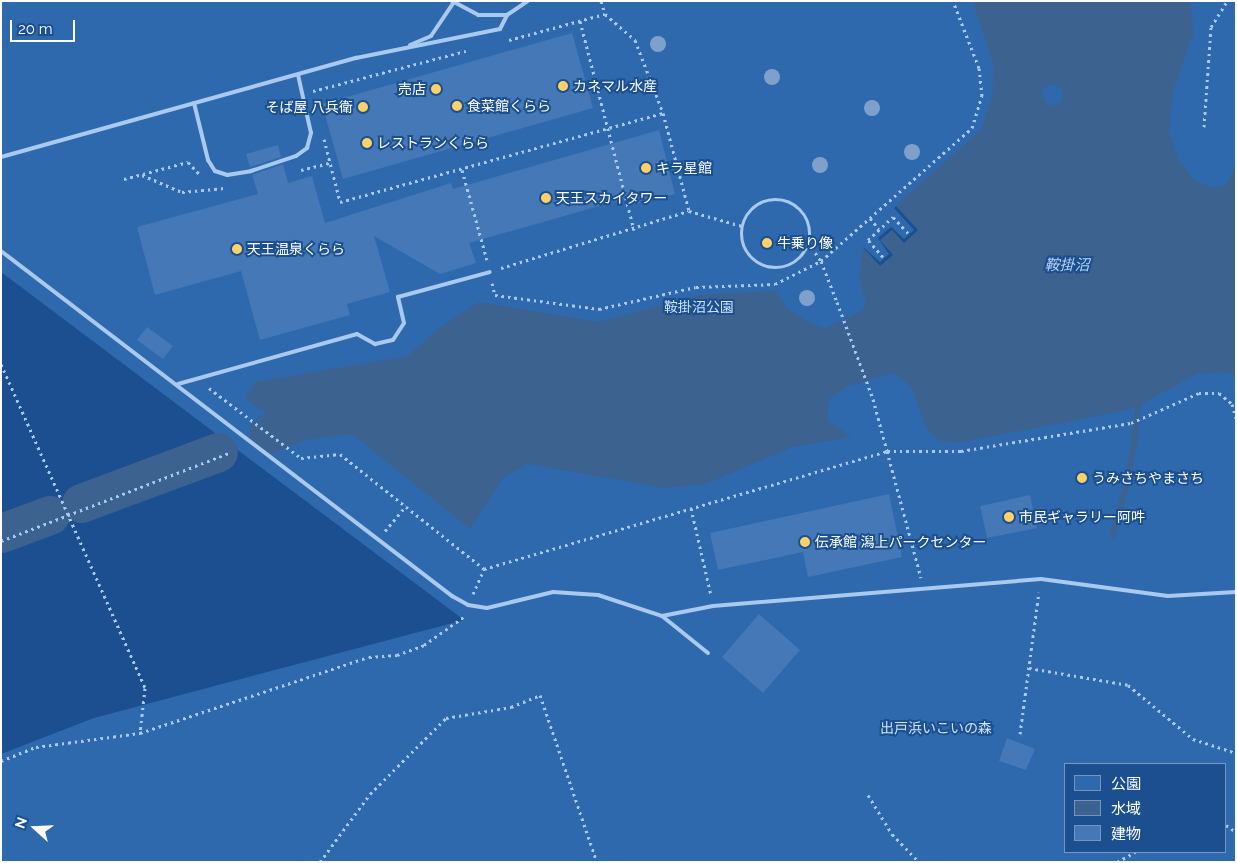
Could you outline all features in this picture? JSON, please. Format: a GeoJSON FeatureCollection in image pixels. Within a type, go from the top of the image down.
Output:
{"type":"FeatureCollection","features":[{"type":"Feature","properties":{"kind":"lane"},"geometry":{"type":"LineString","coordinates":[[1,157],[194,102],[404,48],[500,29],[507,15],[528,1]]}},
{"type":"Feature","properties":{"kind":"lane"},"geometry":{"type":"LineString","coordinates":[[404,48],[431,36],[452,2],[478,15],[507,15]]}},
{"type":"Feature","properties":{"kind":"lane"},"geometry":{"type":"LineString","coordinates":[[194,102],[208,160],[215,171],[227,175],[251,171],[296,156],[307,148],[311,133],[298,76]]}},
{"type":"Feature","properties":{"kind":"lane"},"geometry":{"type":"LineString","coordinates":[[1,251],[178,384],[378,539],[468,605],[487,608],[552,592],[598,595],[662,616],[708,653]]}},
{"type":"Feature","properties":{"kind":"lane"},"geometry":{"type":"LineString","coordinates":[[178,384],[357,334],[376,344],[393,340],[404,323],[398,297],[490,272]]}},
{"type":"Feature","properties":{"kind":"lane"},"geometry":{"type":"LineString","coordinates":[[662,616],[713,606],[1041,579],[1168,596],[1236,592]]}},
{"type":"Feature","properties":{"kind":"path"},"geometry":{"type":"LineString","coordinates":[[601,1],[605,14],[636,40],[663,113],[689,211]]}},
{"type":"Feature","properties":{"kind":"path"},"geometry":{"type":"LineString","coordinates":[[462,170],[496,295],[599,309],[696,287],[775,284],[821,261],[972,128],[982,96],[979,68],[952,1]]}},
{"type":"Feature","properties":{"kind":"path"},"geometry":{"type":"LineString","coordinates":[[1204,127],[1211,27],[1227,1]]}},
{"type":"Feature","properties":{"kind":"path"},"geometry":{"type":"LineString","coordinates":[[505,41],[605,14]]}},
{"type":"Feature","properties":{"kind":"path"},"geometry":{"type":"LineString","coordinates":[[580,21],[634,230]]}},
{"type":"Feature","properties":{"kind":"path"},"geometry":{"type":"LineString","coordinates":[[313,100],[311,91],[477,48]]}},
{"type":"Feature","properties":{"kind":"path"},"geometry":{"type":"LineString","coordinates":[[323,136],[340,202],[462,170],[663,113]]}},
{"type":"Feature","properties":{"kind":"path"},"geometry":{"type":"LineString","coordinates":[[124,179],[188,162],[215,191]]}},
{"type":"Feature","properties":{"kind":"path"},"geometry":{"type":"LineString","coordinates":[[808,242],[794,260],[773,267],[752,258],[743,243],[742,226],[752,208],[772,199],[783,200],[797,207],[807,220],[808,242],[821,261],[873,399],[924,588]]}},
{"type":"Feature","properties":{"kind":"path"},"geometry":{"type":"LineString","coordinates":[[490,272],[634,230],[689,211],[742,226]]}},
{"type":"Feature","properties":{"kind":"path"},"geometry":{"type":"LineString","coordinates":[[883,257],[868,240],[893,217],[908,233]]}},
{"type":"Feature","properties":{"kind":"path"},"geometry":{"type":"LineString","coordinates":[[870,218],[880,229]]}},
{"type":"Feature","properties":{"kind":"path"},"geometry":{"type":"LineString","coordinates":[[1,364],[145,688],[140,733]]}},
{"type":"Feature","properties":{"kind":"path"},"geometry":{"type":"LineString","coordinates":[[196,379],[301,458],[340,454],[484,569]]}},
{"type":"Feature","properties":{"kind":"path"},"geometry":{"type":"LineString","coordinates":[[1,761],[36,747],[140,733],[369,656],[397,655],[424,645],[464,619],[484,569],[887,451],[961,451],[1130,423],[1199,394],[1219,393],[1232,404],[1236,418]]}},
{"type":"Feature","properties":{"kind":"path"},"geometry":{"type":"LineString","coordinates":[[1,541],[229,453]]}},
{"type":"Feature","properties":{"kind":"path"},"geometry":{"type":"LineString","coordinates":[[378,539],[406,506]]}},
{"type":"Feature","properties":{"kind":"path"},"geometry":{"type":"LineString","coordinates":[[691,508],[713,606]]}},
{"type":"Feature","properties":{"kind":"path"},"geometry":{"type":"LineString","coordinates":[[1020,734],[1041,579]]}},
{"type":"Feature","properties":{"kind":"path"},"geometry":{"type":"LineString","coordinates":[[1029,668],[1128,685],[1193,739],[1236,753]]}},
{"type":"Feature","properties":{"kind":"path"},"geometry":{"type":"LineString","coordinates":[[320,862],[370,794],[446,718],[511,707],[540,695],[597,862]]}},
{"type":"Feature","properties":{"kind":"path"},"geometry":{"type":"LineString","coordinates":[[868,795],[892,834],[919,862]]}},
{"type":"Feature","properties":{"kind":"path"},"geometry":{"type":"LineString","coordinates":[[1117,862],[1133,853]]}},
{"type":"Feature","properties":{"kind":"green space","name":"鞍掛沼公園"},"geometry":{"type":"Polygon","coordinates":[[[1,1],[1236,1],[1236,862],[1,862],[1,754],[94,718],[464,620],[1,272],[1,1]]]}},
{"type":"Feature","properties":{"kind":"water","name":"鞍掛沼"},"geometry":{"type":"Polygon","coordinates":[[[972,1],[1190,1],[1194,32],[1174,88],[1169,131],[1179,160],[1194,180],[1213,188],[1227,184],[1236,164],[1236,376],[1226,372],[1197,374],[1132,409],[958,443],[940,441],[927,430],[911,386],[893,373],[846,387],[829,399],[827,420],[851,437],[793,447],[705,484],[664,488],[528,464],[504,477],[470,529],[352,434],[303,440],[245,398],[255,382],[408,356],[435,331],[479,302],[598,322],[700,295],[775,291],[788,309],[806,321],[825,328],[860,312],[866,303],[859,277],[863,247],[880,266],[893,255],[880,240],[892,230],[904,242],[917,230],[895,206],[981,130],[992,96],[994,65],[972,1]],[[1054,84],[1044,87],[1041,93],[1049,106],[1060,103],[1063,96],[1062,89],[1054,84]]]}},
{"type":"Feature","properties":{"kind":"pier"},"geometry":{"type":"Polygon","coordinates":[[[896,206],[918,230],[904,243],[892,230],[880,240],[893,255],[880,266],[862,246],[880,262],[889,254],[878,238],[891,227],[904,239],[914,230],[894,208],[896,206]]]}},
{"type":"Feature","properties":{"kind":"building","name":"食菜館くらら"},"geometry":{"type":"Polygon","coordinates":[[[572,33],[593,108],[343,179],[322,104],[572,33]]]}},
{"type":"Feature","properties":{"kind":"building"},"geometry":{"type":"Polygon","coordinates":[[[659,130],[675,194],[633,205],[631,197],[469,243],[476,263],[440,274],[374,236],[390,292],[347,304],[350,315],[260,340],[241,271],[155,295],[137,227],[258,194],[252,175],[283,164],[288,183],[312,176],[325,223],[451,183],[453,189],[659,130]]]}},
{"type":"Feature","properties":{"kind":"building"},"geometry":{"type":"Polygon","coordinates":[[[278,145],[281,157],[250,167],[246,154],[278,145]]]}},
{"type":"Feature","properties":{"kind":"building"},"geometry":{"type":"Polygon","coordinates":[[[147,327],[173,346],[163,359],[137,340],[147,327]]]}},
{"type":"Feature","properties":{"kind":"building","name":"伝承館 潟上パークセンター"},"geometry":{"type":"Polygon","coordinates":[[[889,494],[902,557],[808,577],[803,552],[718,570],[710,533],[889,494]]]}},
{"type":"Feature","properties":{"kind":"building","name":"市民ギャラリー阿吽"},"geometry":{"type":"Polygon","coordinates":[[[1030,495],[1037,528],[987,538],[980,506],[1030,495]]]}},
{"type":"Feature","properties":{"kind":"building"},"geometry":{"type":"Polygon","coordinates":[[[759,614],[800,650],[763,693],[722,657],[759,614]]]}},
{"type":"Feature","properties":{"kind":"building"},"geometry":{"type":"Polygon","coordinates":[[[1007,738],[1035,749],[1026,770],[999,761],[1007,738]]]}},
{"type":"Feature","properties":{"kind":"waterway"},"geometry":{"type":"LineString","coordinates":[[269,433],[334,406]]}},
{"type":"Feature","properties":{"kind":"waterway"},"geometry":{"type":"LineString","coordinates":[[1113,535],[1129,476],[1139,406]]}},
{"type":"Feature","properties":{"kind":"waterway"},"geometry":{"type":"LineString","coordinates":[[81,503],[218,452]]}},
{"type":"Feature","properties":{"kind":"waterway"},"geometry":{"type":"LineString","coordinates":[[1,533],[50,515]]}},
{"type":"Feature","properties":{"kind":"place","name":"カネマル水産"},"geometry":{"type":"Point","coordinates":[563,86]}},
{"type":"Feature","properties":{"kind":"place","name":"売店"},"geometry":{"type":"Point","coordinates":[436,89]}},
{"type":"Feature","properties":{"kind":"place","name":"食菜館くらら"},"geometry":{"type":"Point","coordinates":[457,106]}},
{"type":"Feature","properties":{"kind":"place","name":"そば屋 八兵衛"},"geometry":{"type":"Point","coordinates":[363,107]}},
{"type":"Feature","properties":{"kind":"place","name":"レストランくらら"},"geometry":{"type":"Point","coordinates":[367,143]}},
{"type":"Feature","properties":{"kind":"place","name":"キラ星館"},"geometry":{"type":"Point","coordinates":[646,168]}},
{"type":"Feature","properties":{"kind":"place","name":"天王スカイタワー"},"geometry":{"type":"Point","coordinates":[546,198]}},
{"type":"Feature","properties":{"kind":"place","name":"牛乗り像"},"geometry":{"type":"Point","coordinates":[767,243]}},
{"type":"Feature","properties":{"kind":"place","name":"天王温泉くらら"},"geometry":{"type":"Point","coordinates":[237,249]}},
{"type":"Feature","properties":{"kind":"place","name":"うみさちやまさち"},"geometry":{"type":"Point","coordinates":[1082,478]}},
{"type":"Feature","properties":{"kind":"place","name":"市民ギャラリー阿吽"},"geometry":{"type":"Point","coordinates":[1009,517]}},
{"type":"Feature","properties":{"kind":"place","name":"伝承館 潟上パークセンター"},"geometry":{"type":"Point","coordinates":[805,542]}},
{"type":"Feature","properties":{"kind":"park label","name":"出戸浜いこいの森"},"geometry":{"type":"Point","coordinates":[936,728]}}]}
